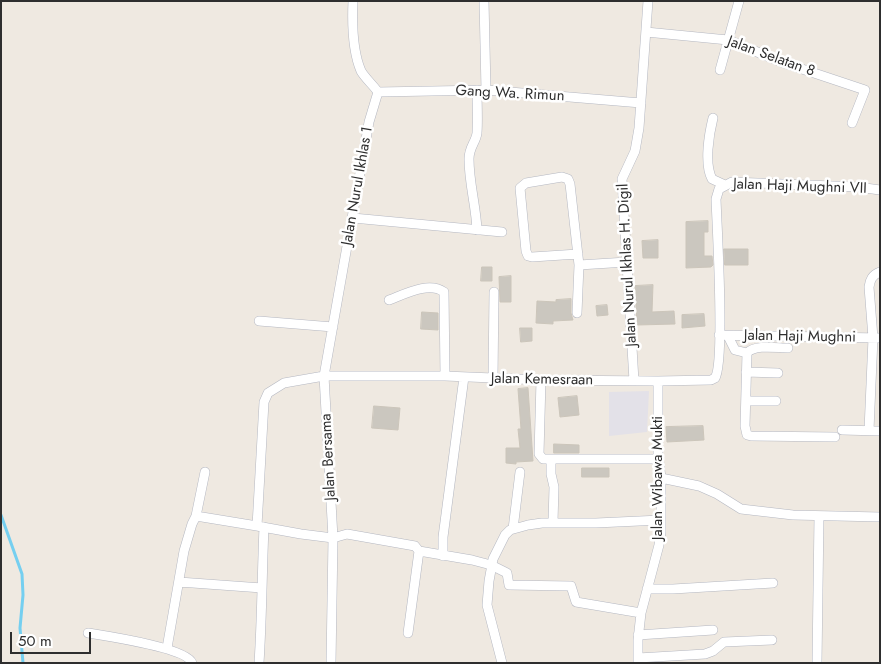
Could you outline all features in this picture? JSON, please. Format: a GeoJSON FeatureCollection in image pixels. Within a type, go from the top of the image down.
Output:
{"type":"FeatureCollection","features":[{"type":"Feature","properties":{"kind":"street"},"geometry":{"type":"LineString","coordinates":[[352,1],[353,30],[362,71],[378,92]]}},
{"type":"Feature","properties":{"kind":"street"},"geometry":{"type":"LineString","coordinates":[[476,230],[476,213],[469,156],[477,133],[482,90],[484,1]]}},
{"type":"Feature","properties":{"kind":"street","name":"Jalan Nurul Ikhlas H. Digil"},"geometry":{"type":"LineString","coordinates":[[634,381],[622,179],[637,143],[648,1]]}},
{"type":"Feature","properties":{"kind":"street"},"geometry":{"type":"LineString","coordinates":[[720,70],[739,1]]}},
{"type":"Feature","properties":{"kind":"street","name":"Jalan Selatan 8"},"geometry":{"type":"LineString","coordinates":[[646,32],[728,40],[784,63],[865,90],[852,122]]}},
{"type":"Feature","properties":{"kind":"street","name":"Gang Wa. Rimun"},"geometry":{"type":"LineString","coordinates":[[378,92],[482,90],[641,103]]}},
{"type":"Feature","properties":{"kind":"street","name":"Jalan Nurul Ikhlas 1"},"geometry":{"type":"LineString","coordinates":[[324,376],[369,122],[378,92]]}},
{"type":"Feature","properties":{"kind":"street"},"geometry":{"type":"LineString","coordinates":[[713,118],[710,129],[708,167],[712,179],[725,185]]}},
{"type":"Feature","properties":{"kind":"street"},"geometry":{"type":"LineString","coordinates":[[577,313],[579,265],[578,254],[570,184],[568,179],[562,177],[522,185],[520,188],[528,256],[578,254]]}},
{"type":"Feature","properties":{"kind":"street","name":"Jalan Haji Mughni VII"},"geometry":{"type":"LineString","coordinates":[[724,335],[716,198],[719,189],[732,182],[858,187],[880,190]]}},
{"type":"Feature","properties":{"kind":"street"},"geometry":{"type":"LineString","coordinates":[[353,218],[502,232]]}},
{"type":"Feature","properties":{"kind":"street"},"geometry":{"type":"LineString","coordinates":[[579,265],[627,262]]}},
{"type":"Feature","properties":{"kind":"street"},"geometry":{"type":"LineString","coordinates":[[869,430],[876,338],[869,287],[871,279],[880,272]]}},
{"type":"Feature","properties":{"kind":"street"},"geometry":{"type":"LineString","coordinates":[[389,300],[415,290],[438,289],[444,292],[445,376]]}},
{"type":"Feature","properties":{"kind":"street"},"geometry":{"type":"LineString","coordinates":[[494,292],[494,379]]}},
{"type":"Feature","properties":{"kind":"street"},"geometry":{"type":"LineString","coordinates":[[258,321],[333,327]]}},
{"type":"Feature","properties":{"kind":"street"},"geometry":{"type":"LineString","coordinates":[[724,335],[735,350],[747,353]]}},
{"type":"Feature","properties":{"kind":"street","name":"Jalan Haji Mughni"},"geometry":{"type":"LineString","coordinates":[[724,335],[876,338]]}},
{"type":"Feature","properties":{"kind":"street","name":"Jalan Kemesraan"},"geometry":{"type":"LineString","coordinates":[[260,526],[261,436],[264,402],[268,393],[284,383],[324,376],[445,376],[494,379],[658,382],[706,381],[715,378],[724,335]]}},
{"type":"Feature","properties":{"kind":"street"},"geometry":{"type":"LineString","coordinates":[[788,348],[756,348],[747,353],[745,426],[747,435],[835,437]]}},
{"type":"Feature","properties":{"kind":"street"},"geometry":{"type":"LineString","coordinates":[[746,372],[778,373]]}},
{"type":"Feature","properties":{"kind":"street","name":"Jalan Bersama"},"geometry":{"type":"LineString","coordinates":[[324,376],[333,538],[331,663]]}},
{"type":"Feature","properties":{"kind":"street"},"geometry":{"type":"LineString","coordinates":[[443,556],[443,537],[464,378]]}},
{"type":"Feature","properties":{"kind":"street"},"geometry":{"type":"LineString","coordinates":[[541,380],[539,454],[547,459],[658,459]]}},
{"type":"Feature","properties":{"kind":"street","name":"Jalan Wibawa Mukti"},"geometry":{"type":"LineString","coordinates":[[638,660],[638,635],[641,613],[659,545],[661,520],[661,478],[658,459],[658,382]]}},
{"type":"Feature","properties":{"kind":"street"},"geometry":{"type":"LineString","coordinates":[[746,400],[776,401]]}},
{"type":"Feature","properties":{"kind":"street"},"geometry":{"type":"LineString","coordinates":[[842,430],[880,430]]}},
{"type":"Feature","properties":{"kind":"street"},"geometry":{"type":"LineString","coordinates":[[547,459],[554,488],[553,522]]}},
{"type":"Feature","properties":{"kind":"street"},"geometry":{"type":"LineString","coordinates":[[167,648],[184,551],[196,516],[205,472]]}},
{"type":"Feature","properties":{"kind":"street"},"geometry":{"type":"LineString","coordinates":[[513,529],[520,472]]}},
{"type":"Feature","properties":{"kind":"street"},"geometry":{"type":"LineString","coordinates":[[661,478],[699,486],[741,508],[793,515],[880,518]]}},
{"type":"Feature","properties":{"kind":"street"},"geometry":{"type":"LineString","coordinates":[[196,516],[333,538],[347,534],[414,546],[419,551],[491,565],[507,573],[509,585],[571,586],[576,602],[641,613]]}},
{"type":"Feature","properties":{"kind":"street"},"geometry":{"type":"LineString","coordinates":[[818,663],[819,516]]}},
{"type":"Feature","properties":{"kind":"street"},"geometry":{"type":"LineString","coordinates":[[502,663],[487,605],[491,565],[505,534],[513,529],[528,525],[553,522],[604,523],[661,520]]}},
{"type":"Feature","properties":{"kind":"street"},"geometry":{"type":"LineString","coordinates":[[259,663],[263,611],[260,526]]}},
{"type":"Feature","properties":{"kind":"street"},"geometry":{"type":"LineString","coordinates":[[408,633],[419,551]]}},
{"type":"Feature","properties":{"kind":"street"},"geometry":{"type":"LineString","coordinates":[[179,582],[262,588]]}},
{"type":"Feature","properties":{"kind":"street"},"geometry":{"type":"LineString","coordinates":[[647,589],[773,583]]}},
{"type":"Feature","properties":{"kind":"street"},"geometry":{"type":"LineString","coordinates":[[638,635],[713,630]]}},
{"type":"Feature","properties":{"kind":"street"},"geometry":{"type":"LineString","coordinates":[[88,633],[167,648],[189,658],[192,663]]}},
{"type":"Feature","properties":{"kind":"street"},"geometry":{"type":"LineString","coordinates":[[638,660],[705,654],[713,651],[724,642],[772,640]]}},
{"type":"Feature","properties":{"kind":"shaded area"},"geometry":{"type":"Polygon","coordinates":[[[649,391],[647,432],[609,436],[609,392],[649,391]]]}},
{"type":"Feature","properties":{"kind":"building"},"geometry":{"type":"Polygon","coordinates":[[[708,221],[708,232],[704,232],[704,256],[712,256],[713,265],[711,267],[686,268],[686,222],[708,221]]]}},
{"type":"Feature","properties":{"kind":"building"},"geometry":{"type":"Polygon","coordinates":[[[658,240],[658,258],[643,258],[642,241],[658,240]]]}},
{"type":"Feature","properties":{"kind":"building"},"geometry":{"type":"Polygon","coordinates":[[[724,249],[748,249],[748,265],[725,265],[724,249]]]}},
{"type":"Feature","properties":{"kind":"building"},"geometry":{"type":"Polygon","coordinates":[[[482,267],[492,267],[492,281],[481,281],[482,267]]]}},
{"type":"Feature","properties":{"kind":"building"},"geometry":{"type":"Polygon","coordinates":[[[511,276],[511,302],[500,302],[499,277],[511,276]]]}},
{"type":"Feature","properties":{"kind":"building"},"geometry":{"type":"Polygon","coordinates":[[[653,285],[652,312],[674,311],[675,324],[637,325],[635,286],[653,285]]]}},
{"type":"Feature","properties":{"kind":"building"},"geometry":{"type":"Polygon","coordinates":[[[571,299],[573,320],[553,321],[553,324],[536,323],[537,301],[556,302],[556,300],[571,299]]]}},
{"type":"Feature","properties":{"kind":"building"},"geometry":{"type":"Polygon","coordinates":[[[607,305],[608,315],[597,316],[596,306],[607,305]]]}},
{"type":"Feature","properties":{"kind":"building"},"geometry":{"type":"Polygon","coordinates":[[[422,312],[438,313],[438,330],[421,329],[422,312]]]}},
{"type":"Feature","properties":{"kind":"building"},"geometry":{"type":"Polygon","coordinates":[[[704,314],[705,326],[682,328],[682,315],[704,314]]]}},
{"type":"Feature","properties":{"kind":"building"},"geometry":{"type":"Polygon","coordinates":[[[520,328],[532,328],[532,341],[521,342],[520,328]]]}},
{"type":"Feature","properties":{"kind":"building"},"geometry":{"type":"Polygon","coordinates":[[[528,388],[533,461],[516,462],[516,464],[506,463],[506,448],[520,448],[518,429],[521,429],[518,389],[528,388]]]}},
{"type":"Feature","properties":{"kind":"building"},"geometry":{"type":"Polygon","coordinates":[[[577,396],[579,415],[560,417],[558,398],[577,396]]]}},
{"type":"Feature","properties":{"kind":"building"},"geometry":{"type":"Polygon","coordinates":[[[374,406],[400,408],[398,430],[372,428],[374,406]]]}},
{"type":"Feature","properties":{"kind":"building"},"geometry":{"type":"Polygon","coordinates":[[[703,426],[704,440],[667,442],[666,427],[703,426]]]}},
{"type":"Feature","properties":{"kind":"building"},"geometry":{"type":"Polygon","coordinates":[[[554,444],[579,445],[579,453],[554,453],[554,444]]]}},
{"type":"Feature","properties":{"kind":"building"},"geometry":{"type":"Polygon","coordinates":[[[582,468],[609,468],[609,477],[582,477],[582,468]]]}},
{"type":"Feature","properties":{"kind":"waterway"},"geometry":{"type":"LineString","coordinates":[[1,515],[22,574],[23,595],[20,628],[23,663]]}}]}
